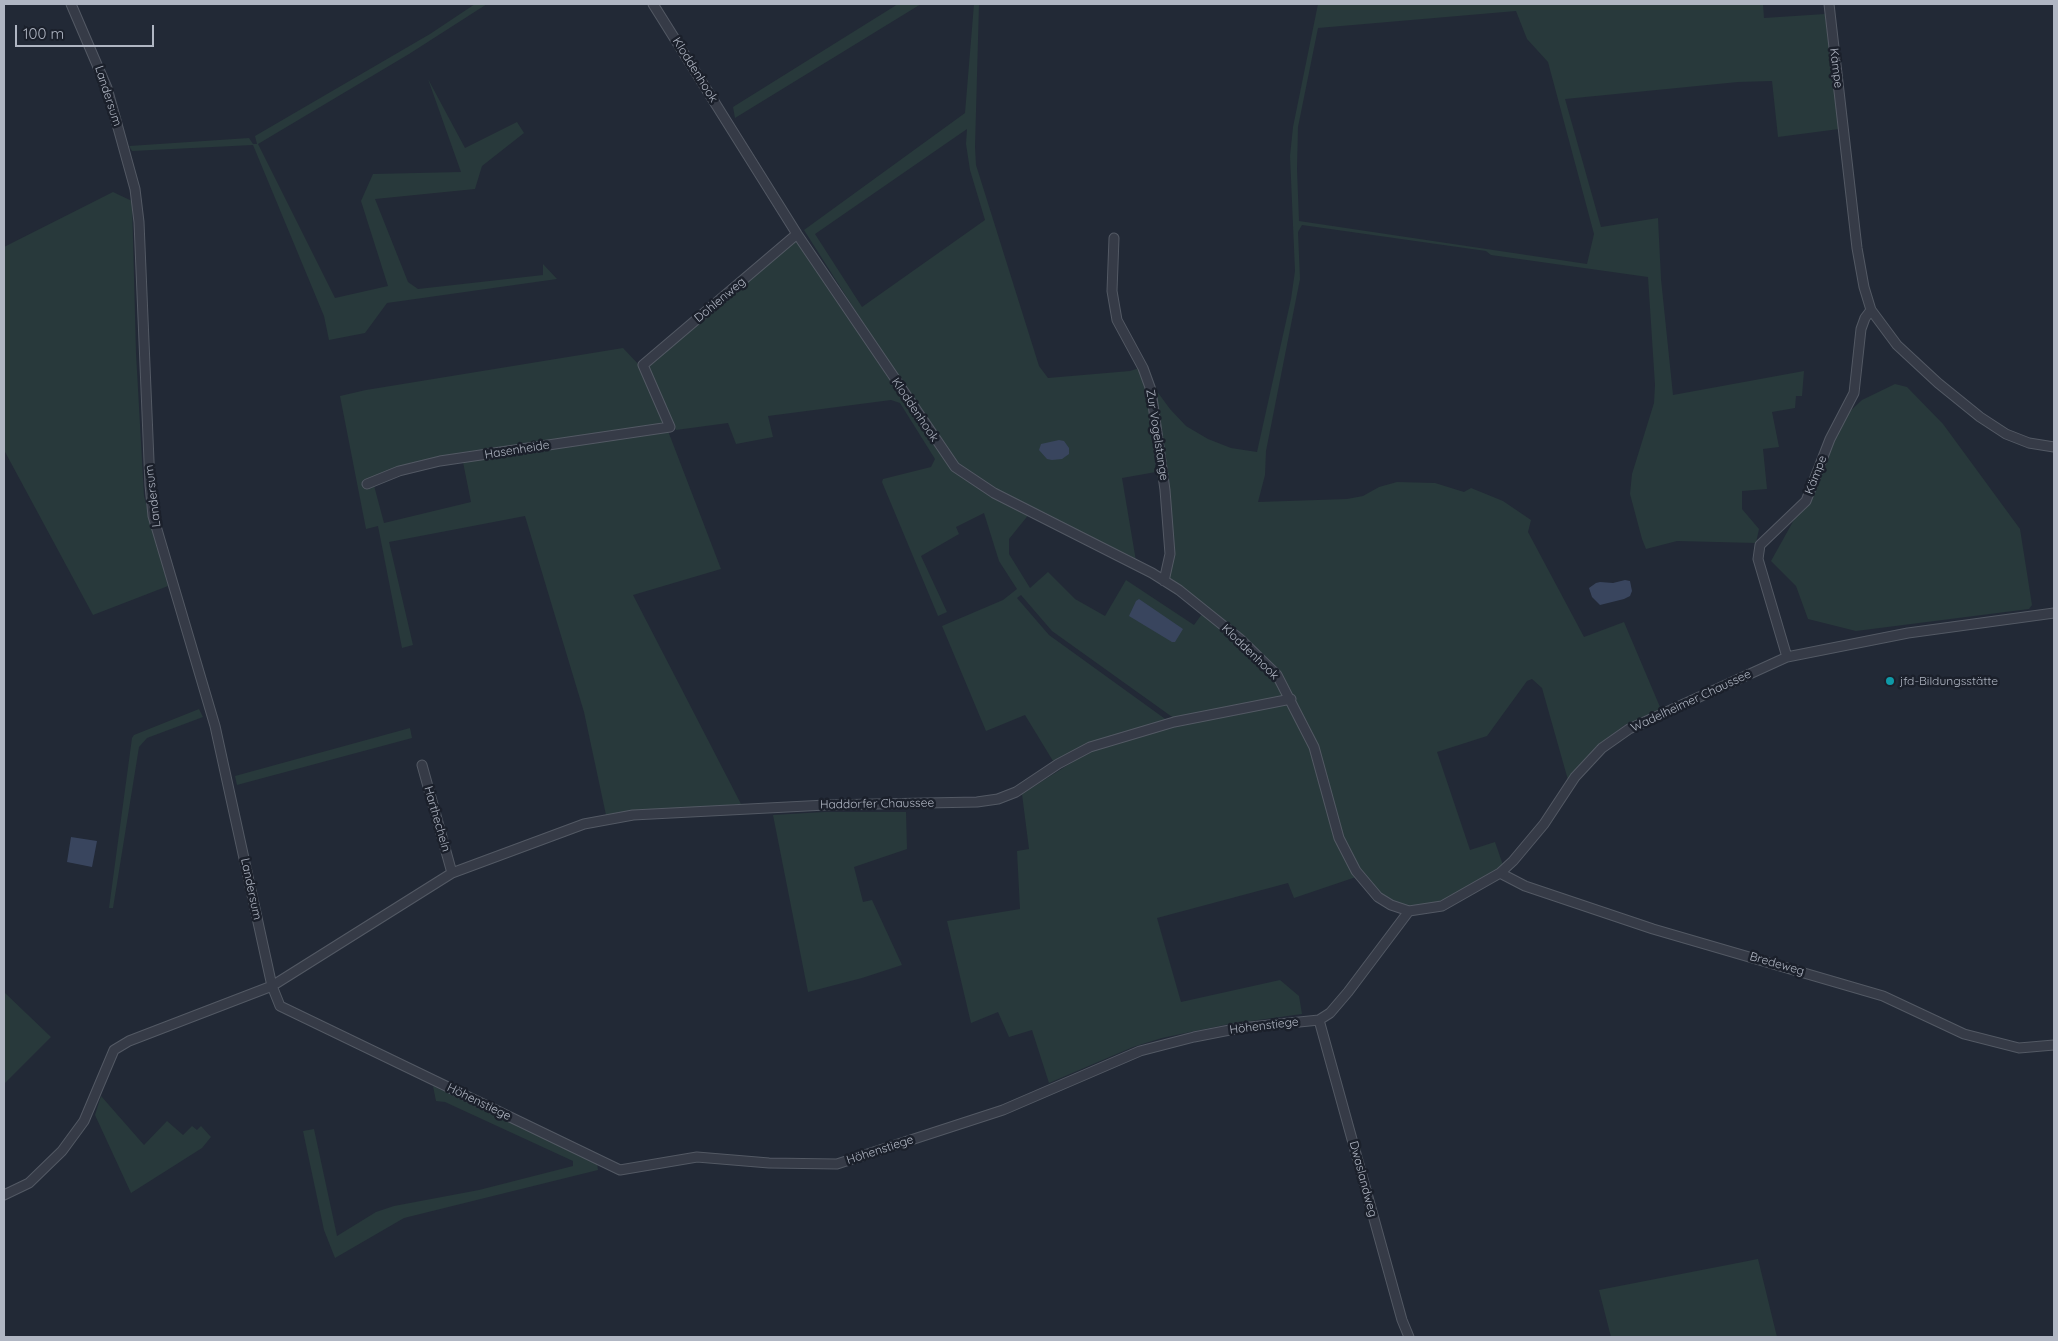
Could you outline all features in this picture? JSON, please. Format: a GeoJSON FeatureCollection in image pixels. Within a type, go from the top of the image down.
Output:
{"type":"FeatureCollection","features":[{"type":"Feature","properties":{"kind":"street","name":"Landersum"},"geometry":{"type":"LineString","coordinates":[[71,4],[107,88],[135,189],[139,222],[153,516],[216,726],[272,986]]}},
{"type":"Feature","properties":{"kind":"street","name":"Kloddenhook"},"geometry":{"type":"LineString","coordinates":[[653,4],[797,234],[955,467],[994,493],[1179,590],[1240,639],[1277,675],[1291,699]]}},
{"type":"Feature","properties":{"kind":"street","name":"Kämpe"},"geometry":{"type":"LineString","coordinates":[[1829,4],[1857,248],[1864,287],[1871,310],[1896,345],[1938,383],[1980,417],[2006,434],[2030,443],[2054,447]]}},
{"type":"Feature","properties":{"kind":"street","name":"Dohlenweg"},"geometry":{"type":"LineString","coordinates":[[670,426],[643,365],[797,234]]}},
{"type":"Feature","properties":{"kind":"street","name":"Zur Vogelstange"},"geometry":{"type":"LineString","coordinates":[[1114,238],[1112,292],[1117,320],[1143,368],[1153,399],[1165,490],[1170,554],[1164,581]]}},
{"type":"Feature","properties":{"kind":"street","name":"Kämpe"},"geometry":{"type":"LineString","coordinates":[[1787,657],[1758,559],[1760,545],[1806,501],[1830,440],[1854,393],[1861,329],[1865,318],[1871,310]]}},
{"type":"Feature","properties":{"kind":"street","name":"Hasenheide"},"geometry":{"type":"LineString","coordinates":[[367,484],[399,471],[440,462],[670,426]]}},
{"type":"Feature","properties":{"kind":"street","name":"Wadelheimer Chaussee"},"geometry":{"type":"LineString","coordinates":[[1409,911],[1442,906],[1500,873],[1513,861],[1544,824],[1575,777],[1602,748],[1629,729],[1787,657],[1908,634],[2054,613]]}},
{"type":"Feature","properties":{"kind":"street"},"geometry":{"type":"LineString","coordinates":[[1291,699],[1314,747],[1339,838],[1356,871],[1378,897],[1391,905],[1409,911],[1348,992],[1330,1013],[1319,1020]]}},
{"type":"Feature","properties":{"kind":"street","name":"Haddorfer Chaussee"},"geometry":{"type":"LineString","coordinates":[[452,873],[584,824],[634,815],[826,805],[977,802],[998,799],[1016,792],[1058,764],[1090,747],[1174,722],[1291,699]]}},
{"type":"Feature","properties":{"kind":"street","name":"Harthecheln"},"geometry":{"type":"LineString","coordinates":[[422,765],[452,873]]}},
{"type":"Feature","properties":{"kind":"street"},"geometry":{"type":"LineString","coordinates":[[4,1196],[29,1183],[62,1152],[84,1121],[114,1050],[129,1041],[272,986],[452,873]]}},
{"type":"Feature","properties":{"kind":"street","name":"Bredeweg"},"geometry":{"type":"LineString","coordinates":[[1500,873],[1525,886],[1653,929],[1883,996],[1964,1034],[2019,1048],[2054,1045]]}},
{"type":"Feature","properties":{"kind":"street","name":"Höhenstiege"},"geometry":{"type":"LineString","coordinates":[[272,986],[280,1006],[620,1170],[698,1157],[769,1163],[837,1164],[1003,1110],[1147,1049],[1240,1028],[1319,1020]]}},
{"type":"Feature","properties":{"kind":"street","name":"Dwaslandweg"},"geometry":{"type":"LineString","coordinates":[[1319,1020],[1402,1320],[1409,1337]]}},
{"type":"Feature","properties":{"kind":"shaded area"},"geometry":{"type":"Polygon","coordinates":[[[475,4],[487,4],[409,54],[258,144],[335,298],[388,286],[361,201],[373,174],[461,172],[428,79],[465,148],[517,122],[524,133],[482,166],[475,189],[375,199],[408,282],[418,289],[543,275],[543,264],[557,279],[387,303],[365,333],[329,340],[324,316],[253,145],[132,151],[129,146],[249,138],[253,144],[257,144],[255,136],[430,34],[475,4]]]}},
{"type":"Feature","properties":{"kind":"shaded area"},"geometry":{"type":"Polygon","coordinates":[[[898,4],[921,4],[735,118],[733,107],[898,4]]]}},
{"type":"Feature","properties":{"kind":"shaded area"},"geometry":{"type":"Polygon","coordinates":[[[974,4],[979,4],[976,165],[1039,366],[1048,378],[1130,371],[1139,368],[1148,391],[1156,472],[1122,478],[1136,561],[1034,508],[1009,539],[1009,554],[1030,588],[1048,572],[1075,599],[1105,616],[1126,580],[1194,625],[1202,614],[1239,642],[1275,677],[1312,750],[1356,877],[1294,898],[1288,883],[1157,918],[1181,1002],[1280,980],[1299,996],[1302,1014],[1229,1024],[1162,1038],[1133,1047],[1049,1083],[1032,1030],[1009,1037],[998,1012],[971,1023],[947,921],[1020,909],[1017,851],[1029,849],[1022,794],[1090,751],[1175,719],[1052,631],[1021,595],[1017,598],[1049,635],[1168,721],[1089,745],[1053,761],[1025,715],[986,731],[942,626],[1003,600],[1017,589],[999,561],[984,513],[956,527],[959,534],[921,556],[947,612],[938,616],[882,482],[883,479],[931,467],[935,459],[900,403],[891,400],[768,416],[773,437],[736,444],[728,423],[676,430],[648,365],[797,238],[893,385],[902,384],[804,230],[965,113],[974,4]],[[967,129],[815,234],[862,307],[985,220],[970,170],[966,144],[967,129]]]}},
{"type":"Feature","properties":{"kind":"shaded area"},"geometry":{"type":"Polygon","coordinates":[[[1318,4],[1763,4],[1764,18],[1825,14],[1839,129],[1778,137],[1772,81],[1738,82],[1565,99],[1601,227],[1658,218],[1661,279],[1673,395],[1804,371],[1802,396],[1796,396],[1795,408],[1772,412],[1779,447],[1763,449],[1767,489],[1742,491],[1742,509],[1759,529],[1756,543],[1677,541],[1646,549],[1630,494],[1632,474],[1654,403],[1655,385],[1648,277],[1491,255],[1486,251],[1302,225],[1298,232],[1300,279],[1266,451],[1265,475],[1258,502],[1347,499],[1363,496],[1379,487],[1397,482],[1435,483],[1464,492],[1471,488],[1503,501],[1531,520],[1528,532],[1584,637],[1624,622],[1660,707],[1658,711],[1625,725],[1599,744],[1568,780],[1542,688],[1532,679],[1527,681],[1487,736],[1437,752],[1470,850],[1495,842],[1503,865],[1444,901],[1409,908],[1380,895],[1358,869],[1343,838],[1316,746],[1280,672],[1167,579],[1170,505],[1156,390],[1186,426],[1208,439],[1231,448],[1257,452],[1291,299],[1295,271],[1290,156],[1293,127],[1318,4]],[[1516,11],[1318,28],[1298,127],[1299,221],[1587,264],[1594,234],[1548,62],[1527,39],[1516,11]]]}},
{"type":"Feature","properties":{"kind":"shaded area"},"geometry":{"type":"Polygon","coordinates":[[[113,192],[132,201],[136,353],[144,496],[168,586],[93,615],[4,450],[4,247],[113,192]]]}},
{"type":"Feature","properties":{"kind":"shaded area"},"geometry":{"type":"Polygon","coordinates":[[[623,348],[641,367],[665,424],[419,464],[372,478],[384,523],[471,502],[463,462],[668,431],[721,569],[633,595],[741,804],[606,815],[584,712],[525,516],[389,542],[413,645],[402,648],[378,526],[366,529],[340,396],[366,390],[623,348]]]}},
{"type":"Feature","properties":{"kind":"shaded area"},"geometry":{"type":"Polygon","coordinates":[[[1895,384],[1907,387],[1943,424],[2020,529],[2032,605],[2029,609],[1856,631],[1808,619],[1796,586],[1771,561],[1795,518],[1808,503],[1816,488],[1827,453],[1848,413],[1862,400],[1895,384]]]}},
{"type":"Feature","properties":{"kind":"shaded area"},"geometry":{"type":"Polygon","coordinates":[[[199,709],[203,717],[147,738],[139,747],[113,908],[109,908],[132,738],[134,735],[199,709]]]}},
{"type":"Feature","properties":{"kind":"shaded area"},"geometry":{"type":"Polygon","coordinates":[[[410,728],[412,738],[237,785],[235,776],[410,728]]]}},
{"type":"Feature","properties":{"kind":"shaded area"},"geometry":{"type":"Polygon","coordinates":[[[824,812],[906,812],[907,849],[854,867],[863,902],[872,900],[902,965],[808,992],[773,815],[824,812]]]}},
{"type":"Feature","properties":{"kind":"shaded area"},"geometry":{"type":"Polygon","coordinates":[[[4,992],[51,1037],[4,1084],[4,992]]]}},
{"type":"Feature","properties":{"kind":"shaded area"},"geometry":{"type":"Polygon","coordinates":[[[433,1086],[597,1163],[598,1170],[404,1218],[335,1258],[324,1230],[303,1131],[314,1129],[337,1236],[376,1212],[394,1206],[479,1190],[573,1166],[573,1161],[445,1102],[436,1101],[433,1086]]]}},
{"type":"Feature","properties":{"kind":"shaded area"},"geometry":{"type":"Polygon","coordinates":[[[101,1096],[144,1145],[167,1121],[183,1135],[192,1126],[197,1130],[201,1126],[211,1137],[202,1148],[131,1193],[95,1115],[101,1096]]]}},
{"type":"Feature","properties":{"kind":"shaded area"},"geometry":{"type":"Polygon","coordinates":[[[1758,1259],[1777,1337],[1611,1337],[1599,1290],[1758,1259]]]}},
{"type":"Feature","properties":{"kind":"water"},"geometry":{"type":"Polygon","coordinates":[[[1059,440],[1064,441],[1069,448],[1069,454],[1062,459],[1047,459],[1039,450],[1041,444],[1059,440]]]}},
{"type":"Feature","properties":{"kind":"water"},"geometry":{"type":"Polygon","coordinates":[[[1625,580],[1630,581],[1632,591],[1630,596],[1600,605],[1592,597],[1589,588],[1596,583],[1613,583],[1625,580]]]}},
{"type":"Feature","properties":{"kind":"water"},"geometry":{"type":"Polygon","coordinates":[[[1139,599],[1183,629],[1175,642],[1129,616],[1136,601],[1139,599]]]}},
{"type":"Feature","properties":{"kind":"water"},"geometry":{"type":"Polygon","coordinates":[[[71,837],[97,841],[92,867],[67,862],[71,837]]]}},
{"type":"Feature","properties":{"kind":"place","name":"jfd-Bildungsstätte"},"geometry":{"type":"Point","coordinates":[1890,681]}}]}
